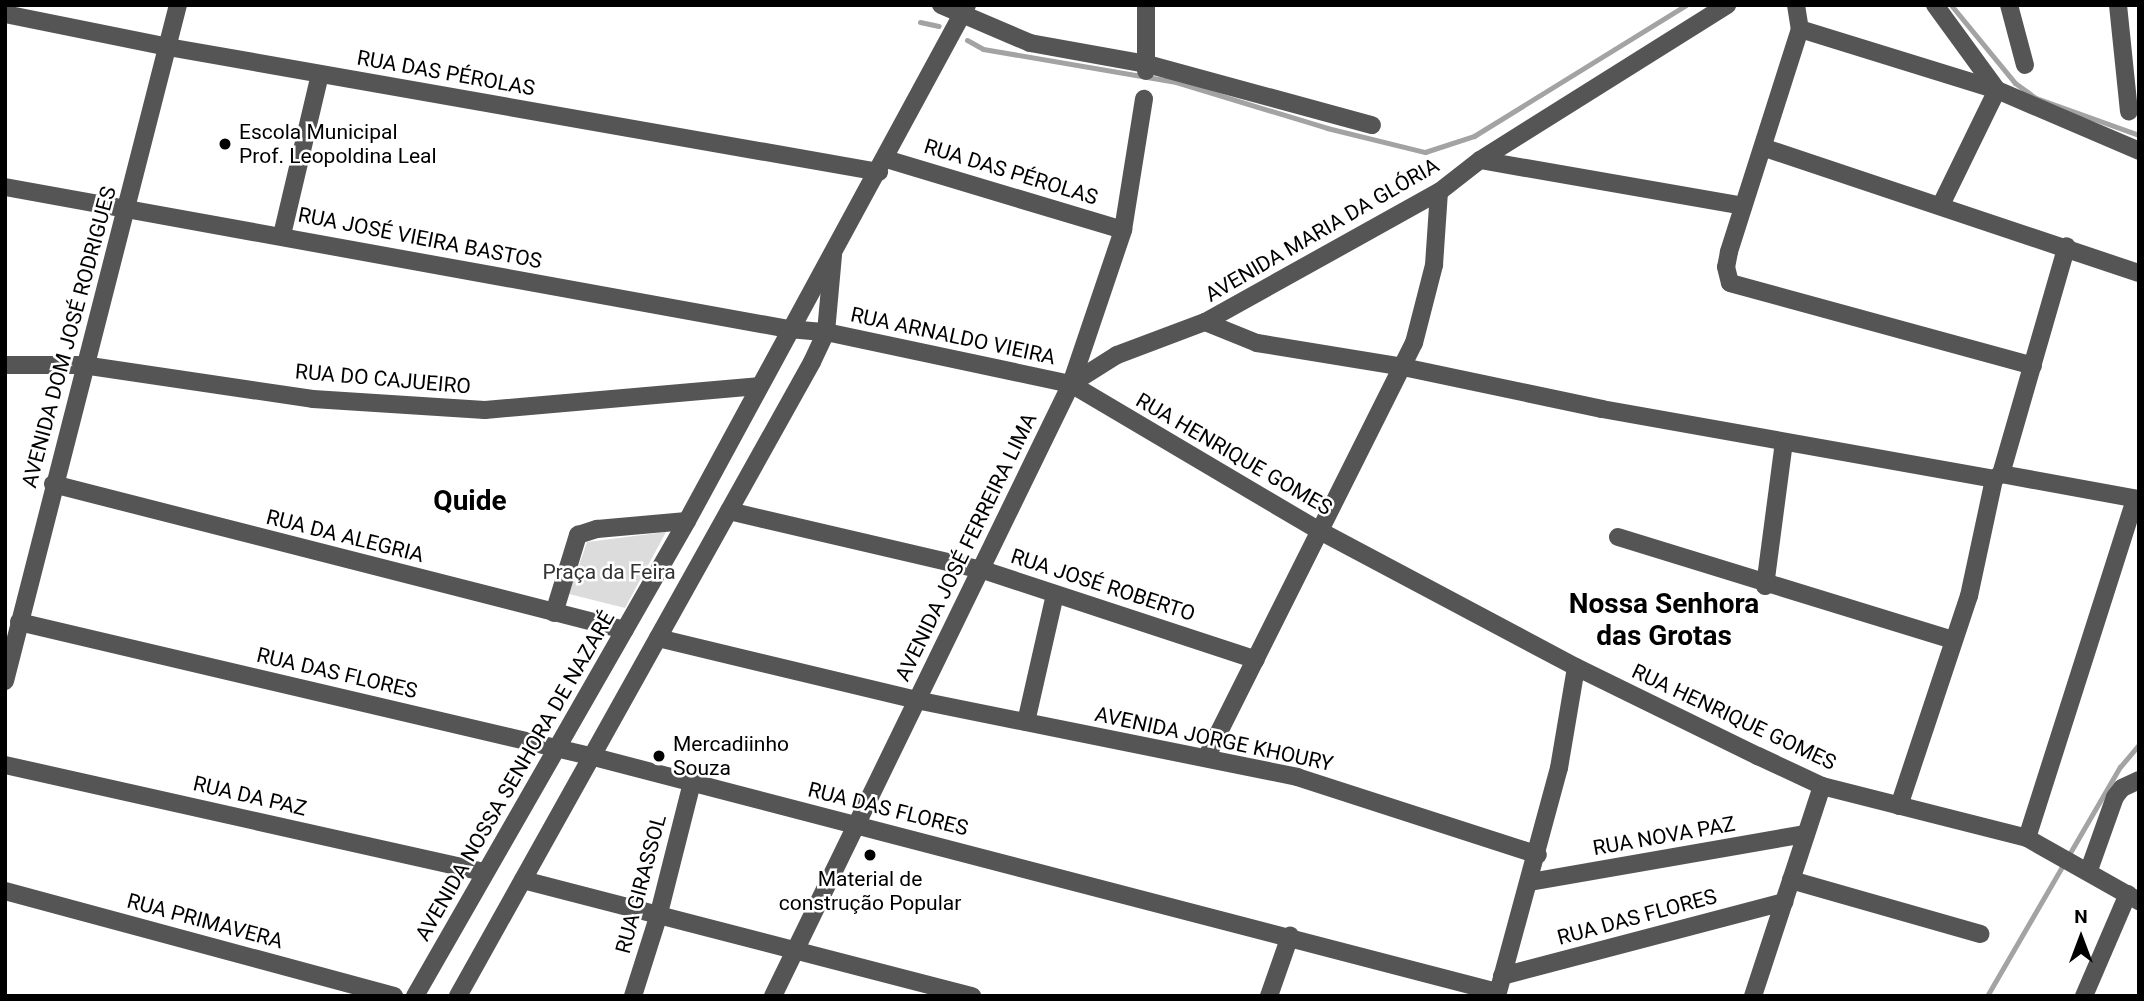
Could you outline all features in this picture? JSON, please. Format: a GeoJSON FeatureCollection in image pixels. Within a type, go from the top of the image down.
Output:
{"type":"FeatureCollection","features":[{"type":"Feature","properties":{"kind":"street","name":"AVENIDA DOM JOSÉ RODRIGUES"},"geometry":{"type":"LineString","coordinates":[[5,681],[83,365],[178,5]]}},
{"type":"Feature","properties":{"kind":"street"},"geometry":{"type":"LineString","coordinates":[[940,5],[965,8],[998,32],[1030,43],[1147,67],[1372,125]]}},
{"type":"Feature","properties":{"kind":"street"},"geometry":{"type":"LineString","coordinates":[[1146,5],[1147,67]]}},
{"type":"Feature","properties":{"kind":"street","name":"AVENIDA MARIA DA GLÓRIA"},"geometry":{"type":"LineString","coordinates":[[1071,384],[1117,355],[1205,322],[1438,192],[1480,160],[1727,5]]}},
{"type":"Feature","properties":{"kind":"street"},"geometry":{"type":"LineString","coordinates":[[1796,5],[1800,29],[1726,267],[1730,284],[2033,366]]}},
{"type":"Feature","properties":{"kind":"street"},"geometry":{"type":"LineString","coordinates":[[1935,5],[1997,90]]}},
{"type":"Feature","properties":{"kind":"street"},"geometry":{"type":"LineString","coordinates":[[2010,5],[2025,65]]}},
{"type":"Feature","properties":{"kind":"street"},"geometry":{"type":"LineString","coordinates":[[2118,5],[2129,111]]}},
{"type":"Feature","properties":{"kind":"street","name":"AVENIDA NOSSA SENHORA DE NAZARÉ"},"geometry":{"type":"LineString","coordinates":[[415,996],[687,521],[833,247],[883,165],[965,8]]}},
{"type":"Feature","properties":{"kind":"street","name":"RUA DAS PÉROLAS"},"geometry":{"type":"LineString","coordinates":[[5,14],[320,74],[883,165],[1123,230]]}},
{"type":"Feature","properties":{"kind":"street"},"geometry":{"type":"LineString","coordinates":[[1800,29],[1997,90],[2139,151]]}},
{"type":"Feature","properties":{"kind":"street"},"geometry":{"type":"LineString","coordinates":[[282,235],[320,74]]}},
{"type":"Feature","properties":{"kind":"street"},"geometry":{"type":"LineString","coordinates":[[1941,205],[1997,90]]}},
{"type":"Feature","properties":{"kind":"street","name":"AVENIDA JOSÉ FERREIRA LIMA"},"geometry":{"type":"LineString","coordinates":[[773,996],[790,952],[983,570],[1071,384],[1123,230],[1144,99]]}},
{"type":"Feature","properties":{"kind":"street"},"geometry":{"type":"LineString","coordinates":[[1765,148],[2067,246],[2139,273]]}},
{"type":"Feature","properties":{"kind":"street"},"geometry":{"type":"LineString","coordinates":[[1480,160],[1743,206]]}},
{"type":"Feature","properties":{"kind":"street","name":"RUA JOSÉ VIEIRA BASTOS"},"geometry":{"type":"LineString","coordinates":[[5,187],[127,206],[789,330],[826,332]]}},
{"type":"Feature","properties":{"kind":"street"},"geometry":{"type":"LineString","coordinates":[[1206,758],[1403,367],[1429,289],[1438,192]]}},
{"type":"Feature","properties":{"kind":"street"},"geometry":{"type":"LineString","coordinates":[[1899,806],[1978,565],[1997,476],[2033,366],[2067,246]]}},
{"type":"Feature","properties":{"kind":"street","name":"AVENIDA NOSSA SENHORA DE NAZARÉ"},"geometry":{"type":"LineString","coordinates":[[458,996],[594,758],[826,332],[833,247]]}},
{"type":"Feature","properties":{"kind":"street"},"geometry":{"type":"LineString","coordinates":[[1205,322],[1257,343],[1403,367],[1784,442],[2137,499],[2033,841]]}},
{"type":"Feature","properties":{"kind":"street","name":"RUA ARNALDO VIEIRA"},"geometry":{"type":"LineString","coordinates":[[826,332],[1071,384]]}},
{"type":"Feature","properties":{"kind":"street","name":"RUA DO CAJUEIRO"},"geometry":{"type":"LineString","coordinates":[[5,365],[83,365],[313,399],[445,409],[485,410],[758,386]]}},
{"type":"Feature","properties":{"kind":"street","name":"RUA HENRIQUE GOMES"},"geometry":{"type":"LineString","coordinates":[[1071,384],[1321,531],[1576,667],[1822,786],[2033,841],[2083,866],[2134,898]]}},
{"type":"Feature","properties":{"kind":"street"},"geometry":{"type":"LineString","coordinates":[[1765,586],[1784,442]]}},
{"type":"Feature","properties":{"kind":"street","name":"RUA DA ALEGRIA"},"geometry":{"type":"LineString","coordinates":[[53,484],[625,630]]}},
{"type":"Feature","properties":{"kind":"street","name":"RUA JOSÉ ROBERTO"},"geometry":{"type":"LineString","coordinates":[[729,511],[983,570],[1256,660]]}},
{"type":"Feature","properties":{"kind":"street"},"geometry":{"type":"LineString","coordinates":[[554,613],[578,535],[597,528],[687,521]]}},
{"type":"Feature","properties":{"kind":"street"},"geometry":{"type":"LineString","coordinates":[[1618,537],[1765,586],[1953,640]]}},
{"type":"Feature","properties":{"kind":"street"},"geometry":{"type":"LineString","coordinates":[[1026,722],[1055,594]]}},
{"type":"Feature","properties":{"kind":"street","name":"RUA DAS FLORES"},"geometry":{"type":"LineString","coordinates":[[19,622],[555,748],[1499,988],[1784,902]]}},
{"type":"Feature","properties":{"kind":"street"},"geometry":{"type":"LineString","coordinates":[[658,638],[916,700]]}},
{"type":"Feature","properties":{"kind":"street"},"geometry":{"type":"LineString","coordinates":[[1499,988],[1538,855],[1559,768],[1576,667]]}},
{"type":"Feature","properties":{"kind":"street","name":"AVENIDA JORGE KHOURY"},"geometry":{"type":"LineString","coordinates":[[916,700],[1297,777],[1538,855]]}},
{"type":"Feature","properties":{"kind":"street","name":"RUA DA PAZ"},"geometry":{"type":"LineString","coordinates":[[5,765],[484,872]]}},
{"type":"Feature","properties":{"kind":"street"},"geometry":{"type":"LineString","coordinates":[[2083,866],[2115,797],[2139,780]]}},
{"type":"Feature","properties":{"kind":"street","name":"RUA GIRASSOL"},"geometry":{"type":"LineString","coordinates":[[633,996],[659,917],[692,783]]}},
{"type":"Feature","properties":{"kind":"street"},"geometry":{"type":"LineString","coordinates":[[1753,996],[1822,786]]}},
{"type":"Feature","properties":{"kind":"street","name":"RUA NOVA PAZ"},"geometry":{"type":"LineString","coordinates":[[1530,882],[1806,834]]}},
{"type":"Feature","properties":{"kind":"street"},"geometry":{"type":"LineString","coordinates":[[523,880],[790,952],[972,996]]}},
{"type":"Feature","properties":{"kind":"street"},"geometry":{"type":"LineString","coordinates":[[1791,880],[1980,934]]}},
{"type":"Feature","properties":{"kind":"street","name":"RUA PRIMAVERA"},"geometry":{"type":"LineString","coordinates":[[5,891],[394,996]]}},
{"type":"Feature","properties":{"kind":"street"},"geometry":{"type":"LineString","coordinates":[[2084,996],[2134,898]]}},
{"type":"Feature","properties":{"kind":"street"},"geometry":{"type":"LineString","coordinates":[[1269,996],[1290,936]]}},
{"type":"Feature","properties":{"kind":"green space","name":"Praça da Feira"},"geometry":{"type":"Polygon","coordinates":[[[666,532],[625,608],[569,594],[587,542],[666,532]]]}},
{"type":"Feature","properties":{"kind":"waterway"},"geometry":{"type":"LineString","coordinates":[[967,40],[983,49],[1176,82],[1327,128],[1425,152],[1474,136],[1686,5]]}},
{"type":"Feature","properties":{"kind":"waterway"},"geometry":{"type":"LineString","coordinates":[[1951,5],[2015,83],[2036,98],[2139,135]]}},
{"type":"Feature","properties":{"kind":"waterway"},"geometry":{"type":"LineString","coordinates":[[920,22],[939,26]]}},
{"type":"Feature","properties":{"kind":"waterway"},"geometry":{"type":"LineString","coordinates":[[1987,996],[2120,767],[2139,744]]}},
{"type":"Feature","properties":{"kind":"place","name":"Escola Municipal Prof. Leopoldina Leal"},"geometry":{"type":"Point","coordinates":[225,144]}},
{"type":"Feature","properties":{"kind":"place","name":"Mercadiinho Souza"},"geometry":{"type":"Point","coordinates":[659,756]}},
{"type":"Feature","properties":{"kind":"place","name":"Material de construção Popular"},"geometry":{"type":"Point","coordinates":[870,855]}},
{"type":"Feature","properties":{"kind":"district","name":"Quide"},"geometry":{"type":"Point","coordinates":[470,501]}},
{"type":"Feature","properties":{"kind":"district","name":"Nossa Senhora das Grotas"},"geometry":{"type":"Point","coordinates":[1664,620]}}]}
